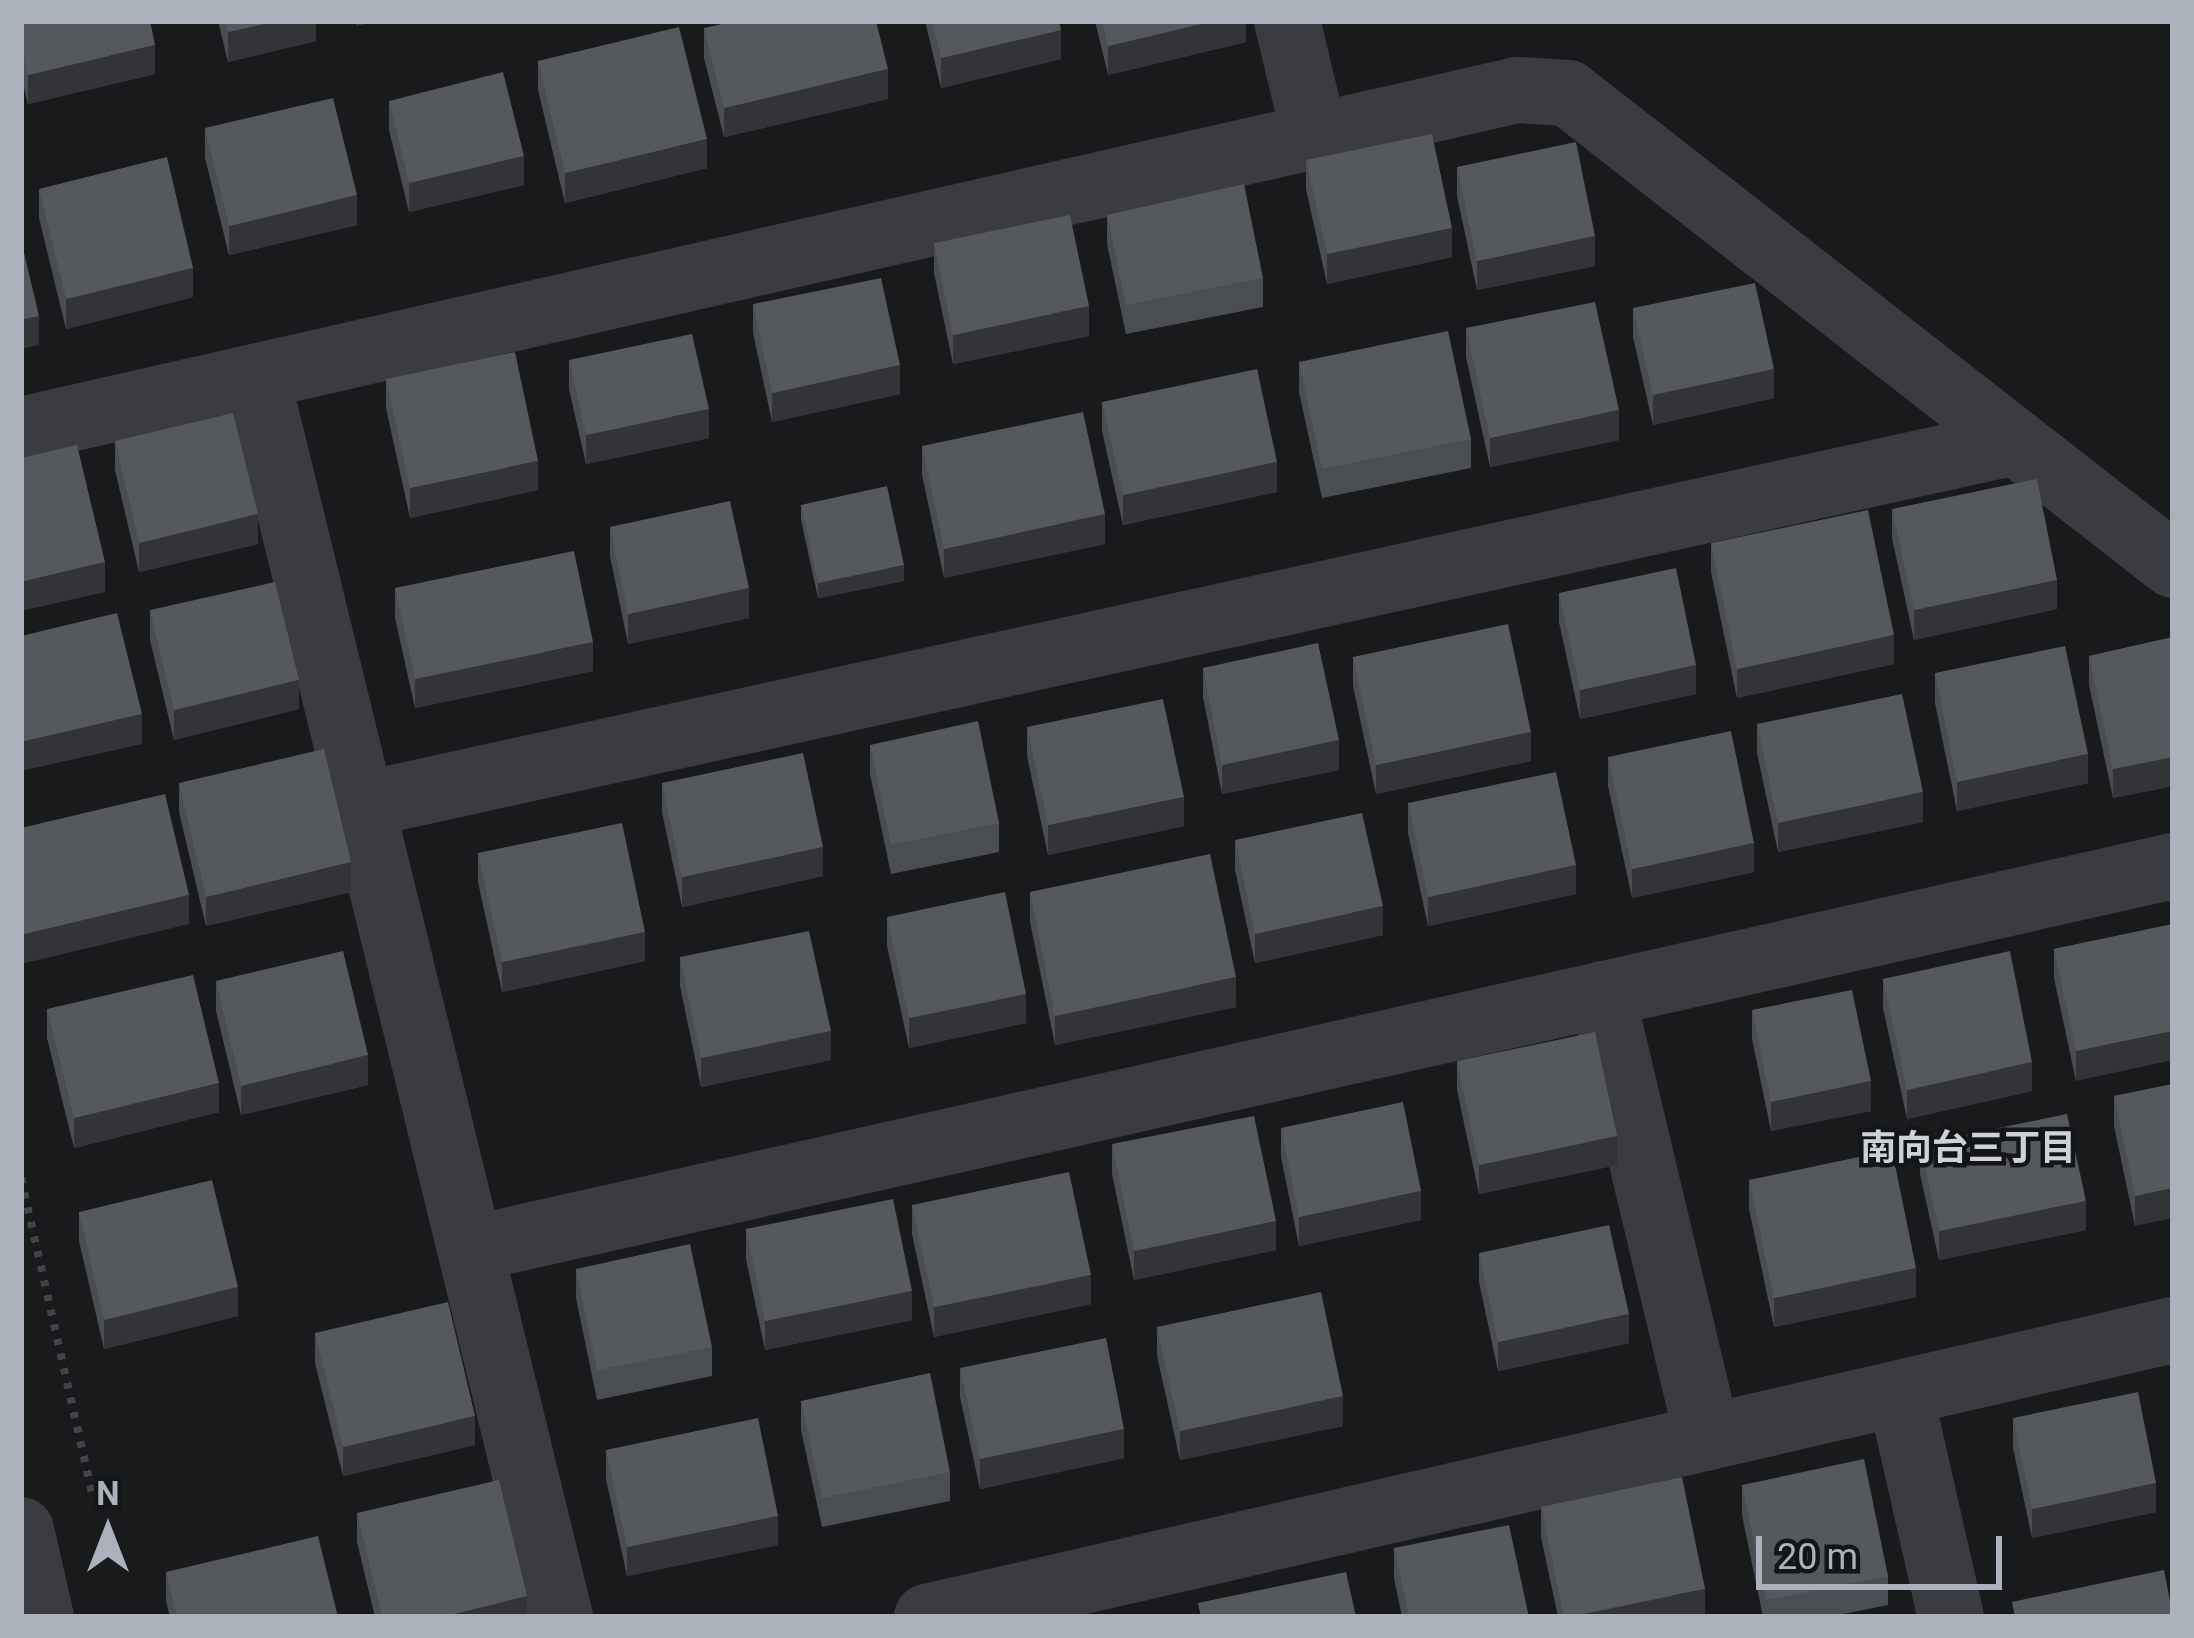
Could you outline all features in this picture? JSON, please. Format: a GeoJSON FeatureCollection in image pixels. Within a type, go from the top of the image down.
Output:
{"type":"FeatureCollection","features":[{"type":"Feature","properties":{"kind":"street"},"geometry":{"type":"LineString","coordinates":[[1287,21],[1315,137]]}},
{"type":"Feature","properties":{"kind":"street"},"geometry":{"type":"LineString","coordinates":[[21,430],[1518,90],[1568,93],[2173,565]]}},
{"type":"Feature","properties":{"kind":"street"},"geometry":{"type":"LineString","coordinates":[[257,376],[560,1617]]}},
{"type":"Feature","properties":{"kind":"street"},"geometry":{"type":"LineString","coordinates":[[362,805],[2016,442]]}},
{"type":"Feature","properties":{"kind":"street"},"geometry":{"type":"LineString","coordinates":[[470,1249],[2173,866]]}},
{"type":"Feature","properties":{"kind":"street"},"geometry":{"type":"LineString","coordinates":[[1602,994],[1708,1438]]}},
{"type":"Feature","properties":{"kind":"street"},"geometry":{"type":"LineString","coordinates":[[927,1617],[2173,1330]]}},
{"type":"Feature","properties":{"kind":"street"},"geometry":{"type":"LineString","coordinates":[[1900,1393],[1951,1617]]}},
{"type":"Feature","properties":{"kind":"street"},"geometry":{"type":"LineString","coordinates":[[21,1530],[41,1617]]}},
{"type":"Feature","properties":{"kind":"path"},"geometry":{"type":"LineString","coordinates":[[21,1178],[94,1502]]}},
{"type":"Feature","properties":{"kind":"building"},"geometry":{"type":"Polygon","coordinates":[[[21,21],[150,21],[155,45],[28,75],[21,21]]]}},
{"type":"Feature","properties":{"kind":"building"},"geometry":{"type":"Polygon","coordinates":[[[225,21],[277,21],[228,32],[225,21]]]}},
{"type":"Feature","properties":{"kind":"building"},"geometry":{"type":"Polygon","coordinates":[[[735,21],[876,21],[888,69],[724,108],[704,28],[735,21]]]}},
{"type":"Feature","properties":{"kind":"building"},"geometry":{"type":"Polygon","coordinates":[[[932,21],[1059,21],[1061,30],[941,58],[932,21]]]}},
{"type":"Feature","properties":{"kind":"building"},"geometry":{"type":"Polygon","coordinates":[[[1102,21],[1214,21],[1108,46],[1102,21]]]}},
{"type":"Feature","properties":{"kind":"building"},"geometry":{"type":"Polygon","coordinates":[[[679,27],[707,139],[565,173],[538,61],[679,27]]]}},
{"type":"Feature","properties":{"kind":"building"},"geometry":{"type":"Polygon","coordinates":[[[503,72],[524,156],[409,183],[389,101],[503,72]]]}},
{"type":"Feature","properties":{"kind":"building"},"geometry":{"type":"Polygon","coordinates":[[[333,98],[357,195],[229,226],[205,128],[333,98]]]}},
{"type":"Feature","properties":{"kind":"building"},"geometry":{"type":"Polygon","coordinates":[[[1432,134],[1452,228],[1327,254],[1306,160],[1432,134]]]}},
{"type":"Feature","properties":{"kind":"building"},"geometry":{"type":"Polygon","coordinates":[[[1576,142],[1595,236],[1477,261],[1457,167],[1576,142]]]}},
{"type":"Feature","properties":{"kind":"building"},"geometry":{"type":"Polygon","coordinates":[[[167,157],[193,268],[66,299],[39,189],[167,157]]]}},
{"type":"Feature","properties":{"kind":"building"},"geometry":{"type":"Polygon","coordinates":[[[1244,184],[1263,278],[1126,305],[1107,215],[1244,184]]]}},
{"type":"Feature","properties":{"kind":"building"},"geometry":{"type":"Polygon","coordinates":[[[1070,215],[1089,306],[953,335],[934,243],[1070,215]]]}},
{"type":"Feature","properties":{"kind":"building"},"geometry":{"type":"Polygon","coordinates":[[[21,240],[39,316],[21,320],[21,240]]]}},
{"type":"Feature","properties":{"kind":"building"},"geometry":{"type":"Polygon","coordinates":[[[881,278],[900,365],[772,393],[753,304],[881,278]]]}},
{"type":"Feature","properties":{"kind":"building"},"geometry":{"type":"Polygon","coordinates":[[[1755,283],[1774,369],[1653,395],[1633,308],[1755,283]]]}},
{"type":"Feature","properties":{"kind":"building"},"geometry":{"type":"Polygon","coordinates":[[[1595,302],[1619,410],[1490,438],[1466,328],[1595,302]]]}},
{"type":"Feature","properties":{"kind":"building"},"geometry":{"type":"Polygon","coordinates":[[[1448,331],[1471,439],[1322,469],[1299,362],[1448,331]]]}},
{"type":"Feature","properties":{"kind":"building"},"geometry":{"type":"Polygon","coordinates":[[[692,334],[709,409],[586,435],[569,360],[692,334]]]}},
{"type":"Feature","properties":{"kind":"building"},"geometry":{"type":"Polygon","coordinates":[[[515,352],[538,461],[410,488],[386,379],[515,352]]]}},
{"type":"Feature","properties":{"kind":"building"},"geometry":{"type":"Polygon","coordinates":[[[1257,369],[1277,462],[1123,495],[1102,402],[1257,369]]]}},
{"type":"Feature","properties":{"kind":"building"},"geometry":{"type":"Polygon","coordinates":[[[1083,412],[1105,514],[944,549],[922,446],[1083,412]]]}},
{"type":"Feature","properties":{"kind":"building"},"geometry":{"type":"Polygon","coordinates":[[[233,413],[258,514],[139,543],[115,441],[233,413]]]}},
{"type":"Feature","properties":{"kind":"building"},"geometry":{"type":"Polygon","coordinates":[[[77,445],[105,562],[21,582],[21,458],[77,445]]]}},
{"type":"Feature","properties":{"kind":"building"},"geometry":{"type":"Polygon","coordinates":[[[2037,479],[2057,580],[1914,610],[1892,509],[2037,479]]]}},
{"type":"Feature","properties":{"kind":"building"},"geometry":{"type":"Polygon","coordinates":[[[887,486],[904,565],[818,583],[801,505],[887,486]]]}},
{"type":"Feature","properties":{"kind":"building"},"geometry":{"type":"Polygon","coordinates":[[[730,501],[749,588],[628,614],[610,527],[730,501]]]}},
{"type":"Feature","properties":{"kind":"building"},"geometry":{"type":"Polygon","coordinates":[[[1868,510],[1894,635],[1737,669],[1711,543],[1868,510]]]}},
{"type":"Feature","properties":{"kind":"building"},"geometry":{"type":"Polygon","coordinates":[[[574,551],[593,642],[415,679],[395,588],[574,551]]]}},
{"type":"Feature","properties":{"kind":"building"},"geometry":{"type":"Polygon","coordinates":[[[1676,568],[1696,665],[1580,690],[1559,593],[1676,568]]]}},
{"type":"Feature","properties":{"kind":"building"},"geometry":{"type":"Polygon","coordinates":[[[275,582],[299,680],[174,710],[150,610],[275,582]]]}},
{"type":"Feature","properties":{"kind":"building"},"geometry":{"type":"Polygon","coordinates":[[[117,613],[142,714],[21,742],[21,636],[117,613]]]}},
{"type":"Feature","properties":{"kind":"building"},"geometry":{"type":"Polygon","coordinates":[[[1508,624],[1531,732],[1376,765],[1353,657],[1508,624]]]}},
{"type":"Feature","properties":{"kind":"building"},"geometry":{"type":"Polygon","coordinates":[[[2173,637],[2173,757],[2113,769],[2089,656],[2173,637]]]}},
{"type":"Feature","properties":{"kind":"building"},"geometry":{"type":"Polygon","coordinates":[[[1318,643],[1339,740],[1222,765],[1203,668],[1318,643]]]}},
{"type":"Feature","properties":{"kind":"building"},"geometry":{"type":"Polygon","coordinates":[[[2065,646],[2088,754],[1957,782],[1935,673],[2065,646]]]}},
{"type":"Feature","properties":{"kind":"building"},"geometry":{"type":"Polygon","coordinates":[[[1902,694],[1923,792],[1778,823],[1757,724],[1902,694]]]}},
{"type":"Feature","properties":{"kind":"building"},"geometry":{"type":"Polygon","coordinates":[[[1163,699],[1184,797],[1048,825],[1027,727],[1163,699]]]}},
{"type":"Feature","properties":{"kind":"building"},"geometry":{"type":"Polygon","coordinates":[[[978,721],[999,823],[891,845],[870,745],[978,721]]]}},
{"type":"Feature","properties":{"kind":"building"},"geometry":{"type":"Polygon","coordinates":[[[1731,731],[1754,843],[1632,869],[1608,757],[1731,731]]]}},
{"type":"Feature","properties":{"kind":"building"},"geometry":{"type":"Polygon","coordinates":[[[324,749],[351,862],[206,897],[179,783],[324,749]]]}},
{"type":"Feature","properties":{"kind":"building"},"geometry":{"type":"Polygon","coordinates":[[[803,753],[823,847],[682,877],[662,783],[803,753]]]}},
{"type":"Feature","properties":{"kind":"building"},"geometry":{"type":"Polygon","coordinates":[[[1556,772],[1576,865],[1428,897],[1408,803],[1556,772]]]}},
{"type":"Feature","properties":{"kind":"building"},"geometry":{"type":"Polygon","coordinates":[[[165,794],[189,895],[21,935],[21,828],[165,794]]]}},
{"type":"Feature","properties":{"kind":"building"},"geometry":{"type":"Polygon","coordinates":[[[1362,813],[1383,906],[1255,934],[1235,840],[1362,813]]]}},
{"type":"Feature","properties":{"kind":"building"},"geometry":{"type":"Polygon","coordinates":[[[622,823],[645,932],[502,962],[478,853],[622,823]]]}},
{"type":"Feature","properties":{"kind":"building"},"geometry":{"type":"Polygon","coordinates":[[[1210,854],[1236,977],[1055,1016],[1030,892],[1210,854]]]}},
{"type":"Feature","properties":{"kind":"building"},"geometry":{"type":"Polygon","coordinates":[[[1005,892],[1026,994],[909,1018],[887,917],[1005,892]]]}},
{"type":"Feature","properties":{"kind":"building"},"geometry":{"type":"Polygon","coordinates":[[[2173,924],[2173,1031],[2076,1051],[2054,949],[2173,924]]]}},
{"type":"Feature","properties":{"kind":"building"},"geometry":{"type":"Polygon","coordinates":[[[809,931],[831,1031],[701,1058],[680,957],[809,931]]]}},
{"type":"Feature","properties":{"kind":"building"},"geometry":{"type":"Polygon","coordinates":[[[343,951],[368,1055],[241,1086],[216,981],[343,951]]]}},
{"type":"Feature","properties":{"kind":"building"},"geometry":{"type":"Polygon","coordinates":[[[2010,951],[2032,1062],[1907,1090],[1883,979],[2010,951]]]}},
{"type":"Feature","properties":{"kind":"building"},"geometry":{"type":"Polygon","coordinates":[[[193,975],[219,1083],[74,1118],[47,1009],[193,975]]]}},
{"type":"Feature","properties":{"kind":"building"},"geometry":{"type":"Polygon","coordinates":[[[1852,990],[1871,1081],[1771,1102],[1752,1010],[1852,990]]]}},
{"type":"Feature","properties":{"kind":"building"},"geometry":{"type":"Polygon","coordinates":[[[1595,1032],[1617,1136],[1479,1165],[1457,1061],[1595,1032]]]}},
{"type":"Feature","properties":{"kind":"building"},"geometry":{"type":"Polygon","coordinates":[[[2173,1084],[2173,1188],[2135,1196],[2114,1096],[2173,1084]]]}},
{"type":"Feature","properties":{"kind":"building"},"geometry":{"type":"Polygon","coordinates":[[[1403,1102],[1421,1191],[1299,1217],[1281,1128],[1403,1102]]]}},
{"type":"Feature","properties":{"kind":"building"},"geometry":{"type":"Polygon","coordinates":[[[2067,1114],[2086,1201],[1939,1231],[1920,1144],[2067,1114]]]}},
{"type":"Feature","properties":{"kind":"building"},"geometry":{"type":"Polygon","coordinates":[[[1254,1116],[1276,1221],[1134,1251],[1112,1144],[1254,1116]]]}},
{"type":"Feature","properties":{"kind":"building"},"geometry":{"type":"Polygon","coordinates":[[[1892,1150],[1916,1268],[1774,1298],[1749,1180],[1892,1150]]]}},
{"type":"Feature","properties":{"kind":"building"},"geometry":{"type":"Polygon","coordinates":[[[1069,1172],[1091,1275],[934,1307],[912,1205],[1069,1172]]]}},
{"type":"Feature","properties":{"kind":"building"},"geometry":{"type":"Polygon","coordinates":[[[212,1180],[238,1287],[104,1320],[79,1212],[212,1180]]]}},
{"type":"Feature","properties":{"kind":"building"},"geometry":{"type":"Polygon","coordinates":[[[893,1199],[912,1291],[765,1321],[746,1229],[893,1199]]]}},
{"type":"Feature","properties":{"kind":"building"},"geometry":{"type":"Polygon","coordinates":[[[1609,1225],[1629,1314],[1498,1342],[1479,1253],[1609,1225]]]}},
{"type":"Feature","properties":{"kind":"building"},"geometry":{"type":"Polygon","coordinates":[[[690,1244],[712,1347],[597,1370],[576,1269],[690,1244]]]}},
{"type":"Feature","properties":{"kind":"building"},"geometry":{"type":"Polygon","coordinates":[[[1321,1292],[1343,1396],[1180,1431],[1157,1327],[1321,1292]]]}},
{"type":"Feature","properties":{"kind":"building"},"geometry":{"type":"Polygon","coordinates":[[[448,1302],[475,1416],[343,1447],[315,1333],[448,1302]]]}},
{"type":"Feature","properties":{"kind":"building"},"geometry":{"type":"Polygon","coordinates":[[[1106,1338],[1124,1429],[980,1459],[960,1368],[1106,1338]]]}},
{"type":"Feature","properties":{"kind":"building"},"geometry":{"type":"Polygon","coordinates":[[[930,1373],[950,1472],[822,1498],[801,1401],[930,1373]]]}},
{"type":"Feature","properties":{"kind":"building"},"geometry":{"type":"Polygon","coordinates":[[[2138,1392],[2156,1483],[2032,1509],[2013,1418],[2138,1392]]]}},
{"type":"Feature","properties":{"kind":"building"},"geometry":{"type":"Polygon","coordinates":[[[758,1418],[778,1516],[627,1547],[606,1450],[758,1418]]]}},
{"type":"Feature","properties":{"kind":"building"},"geometry":{"type":"Polygon","coordinates":[[[1864,1459],[1888,1576],[1766,1600],[1742,1485],[1864,1459]]]}},
{"type":"Feature","properties":{"kind":"building"},"geometry":{"type":"Polygon","coordinates":[[[1682,1477],[1705,1589],[1564,1617],[1541,1507],[1682,1477]]]}},
{"type":"Feature","properties":{"kind":"building"},"geometry":{"type":"Polygon","coordinates":[[[499,1480],[527,1596],[442,1617],[382,1617],[357,1513],[499,1480]]]}},
{"type":"Feature","properties":{"kind":"building"},"geometry":{"type":"Polygon","coordinates":[[[1509,1525],[1529,1617],[1409,1617],[1394,1548],[1509,1525]]]}},
{"type":"Feature","properties":{"kind":"building"},"geometry":{"type":"Polygon","coordinates":[[[318,1536],[338,1617],[177,1617],[166,1572],[318,1536]]]}},
{"type":"Feature","properties":{"kind":"building"},"geometry":{"type":"Polygon","coordinates":[[[2164,1570],[2173,1617],[2015,1617],[2012,1602],[2164,1570]]]}},
{"type":"Feature","properties":{"kind":"building"},"geometry":{"type":"Polygon","coordinates":[[[1346,1572],[1356,1617],[1201,1617],[1198,1603],[1346,1572]]]}},
{"type":"Feature","properties":{"kind":"district","name":"南向台三丁目"},"geometry":{"type":"Point","coordinates":[1968,1149]}}]}
